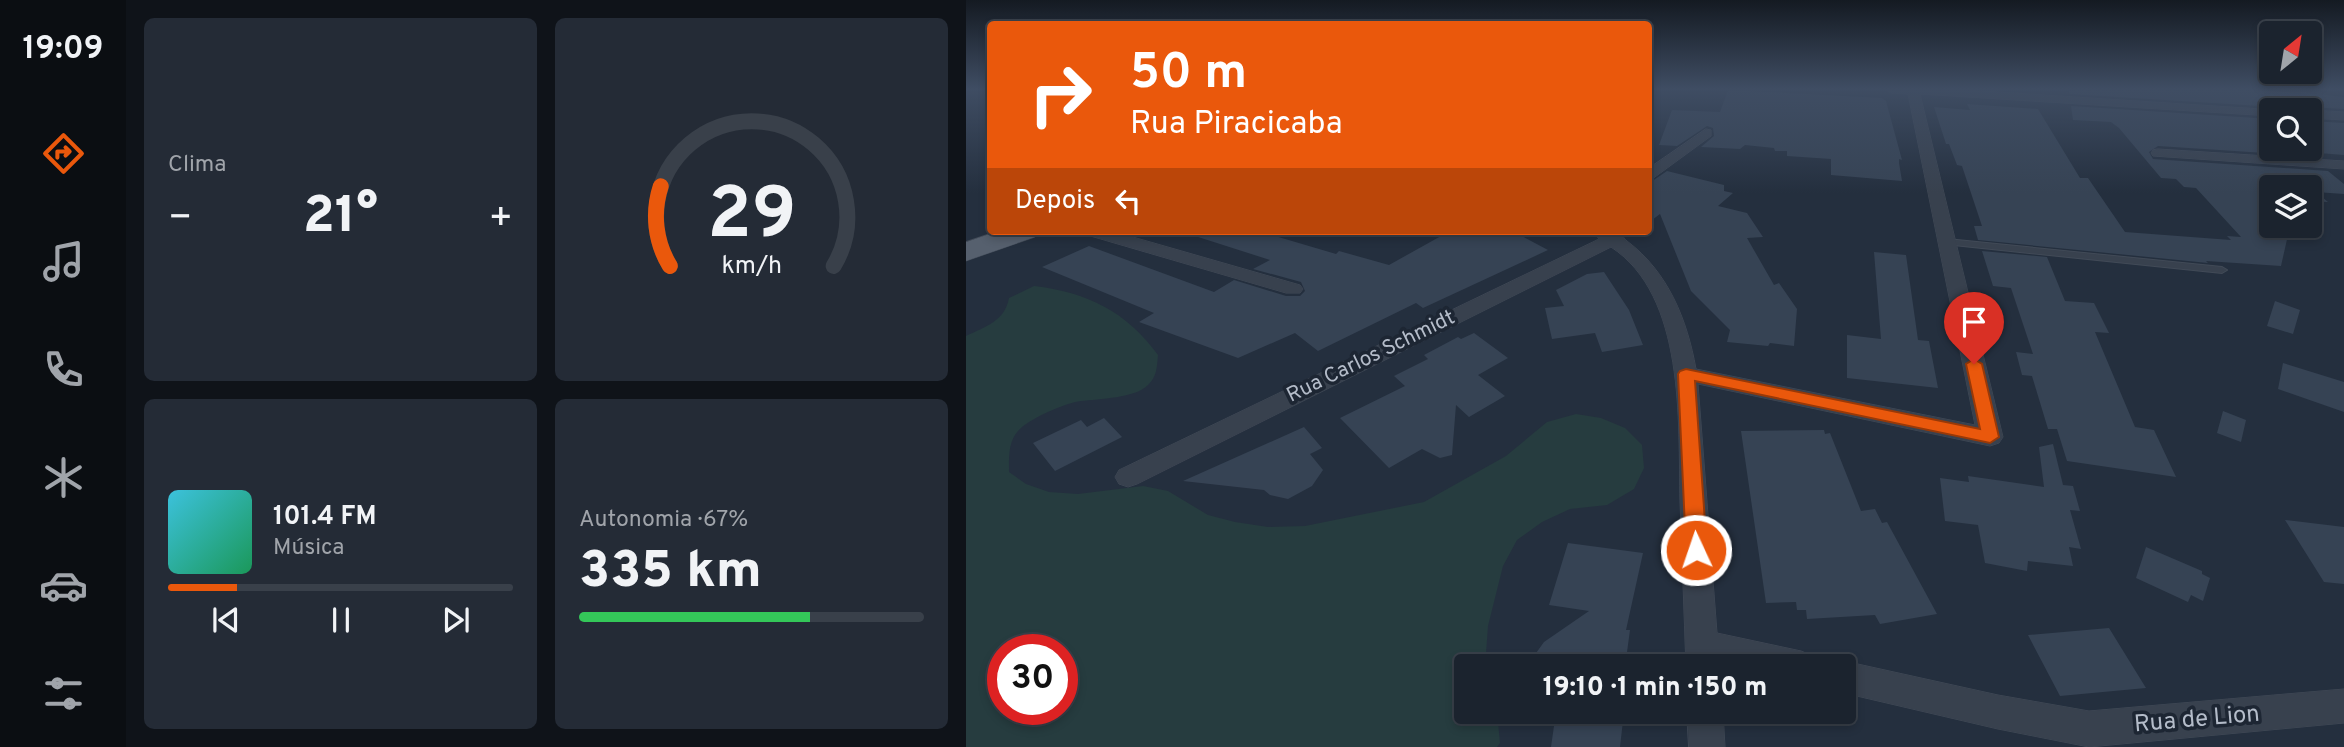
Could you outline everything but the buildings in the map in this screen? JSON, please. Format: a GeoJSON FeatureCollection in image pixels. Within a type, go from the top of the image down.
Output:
{"type":"FeatureCollection","features":[{"type":"Feature","properties":{"kind":"main road"},"geometry":{"type":"LineString","coordinates":[[966,253],[1014,235]]}},
{"type":"Feature","properties":{"kind":"street"},"geometry":{"type":"LineString","coordinates":[[1686,374],[1990,437],[1921,124]]}},
{"type":"Feature","properties":{"kind":"street"},"geometry":{"type":"LineString","coordinates":[[1652,174],[1706,133]]}},
{"type":"Feature","properties":{"kind":"street"},"geometry":{"type":"LineString","coordinates":[[2158,153],[2344,165]]}},
{"type":"Feature","properties":{"kind":"street"},"geometry":{"type":"LineString","coordinates":[[1107,235],[1293,289]]}},
{"type":"Feature","properties":{"kind":"street","name":"Rua Carlos Schmidt"},"geometry":{"type":"LineString","coordinates":[[1128,477],[1605,235]]}},
{"type":"Feature","properties":{"kind":"street"},"geometry":{"type":"LineString","coordinates":[[1608,235],[1644,263],[1668,304],[1678,334],[1686,374],[1702,654]]}},
{"type":"Feature","properties":{"kind":"street","name":"Rua de Lion"},"geometry":{"type":"LineString","coordinates":[[1856,680],[1998,712],[2092,738],[2344,706]]}},
{"type":"Feature","properties":{"kind":"street"},"geometry":{"type":"LineString","coordinates":[[1706,724],[1707,747]]}},
{"type":"Feature","properties":{"kind":"lane"},"geometry":{"type":"LineString","coordinates":[[1947,242],[2222,270]]}},
{"type":"Feature","properties":{"kind":"green space"},"geometry":{"type":"Polygon","coordinates":[[[1034,286],[1071,293],[1119,316],[1146,340],[1158,355],[1155,375],[1151,382],[1135,393],[1066,405],[1047,412],[1018,431],[1011,445],[1009,472],[1026,484],[1049,492],[1078,494],[1143,486],[1168,491],[1208,515],[1235,522],[1268,527],[1305,526],[1424,502],[1506,456],[1547,422],[1576,414],[1601,418],[1625,428],[1642,445],[1644,468],[1634,489],[1607,505],[1570,509],[1542,522],[1517,540],[1503,566],[1488,626],[1486,654],[1454,654],[1454,724],[1498,724],[1500,743],[1497,747],[966,747],[966,336],[999,318],[1009,298],[1034,286]]]}},
{"type":"Feature","properties":{"kind":"route"},"geometry":{"type":"LineString","coordinates":[[1696,550],[1686,374],[1990,437],[1974,364]]}}]}
